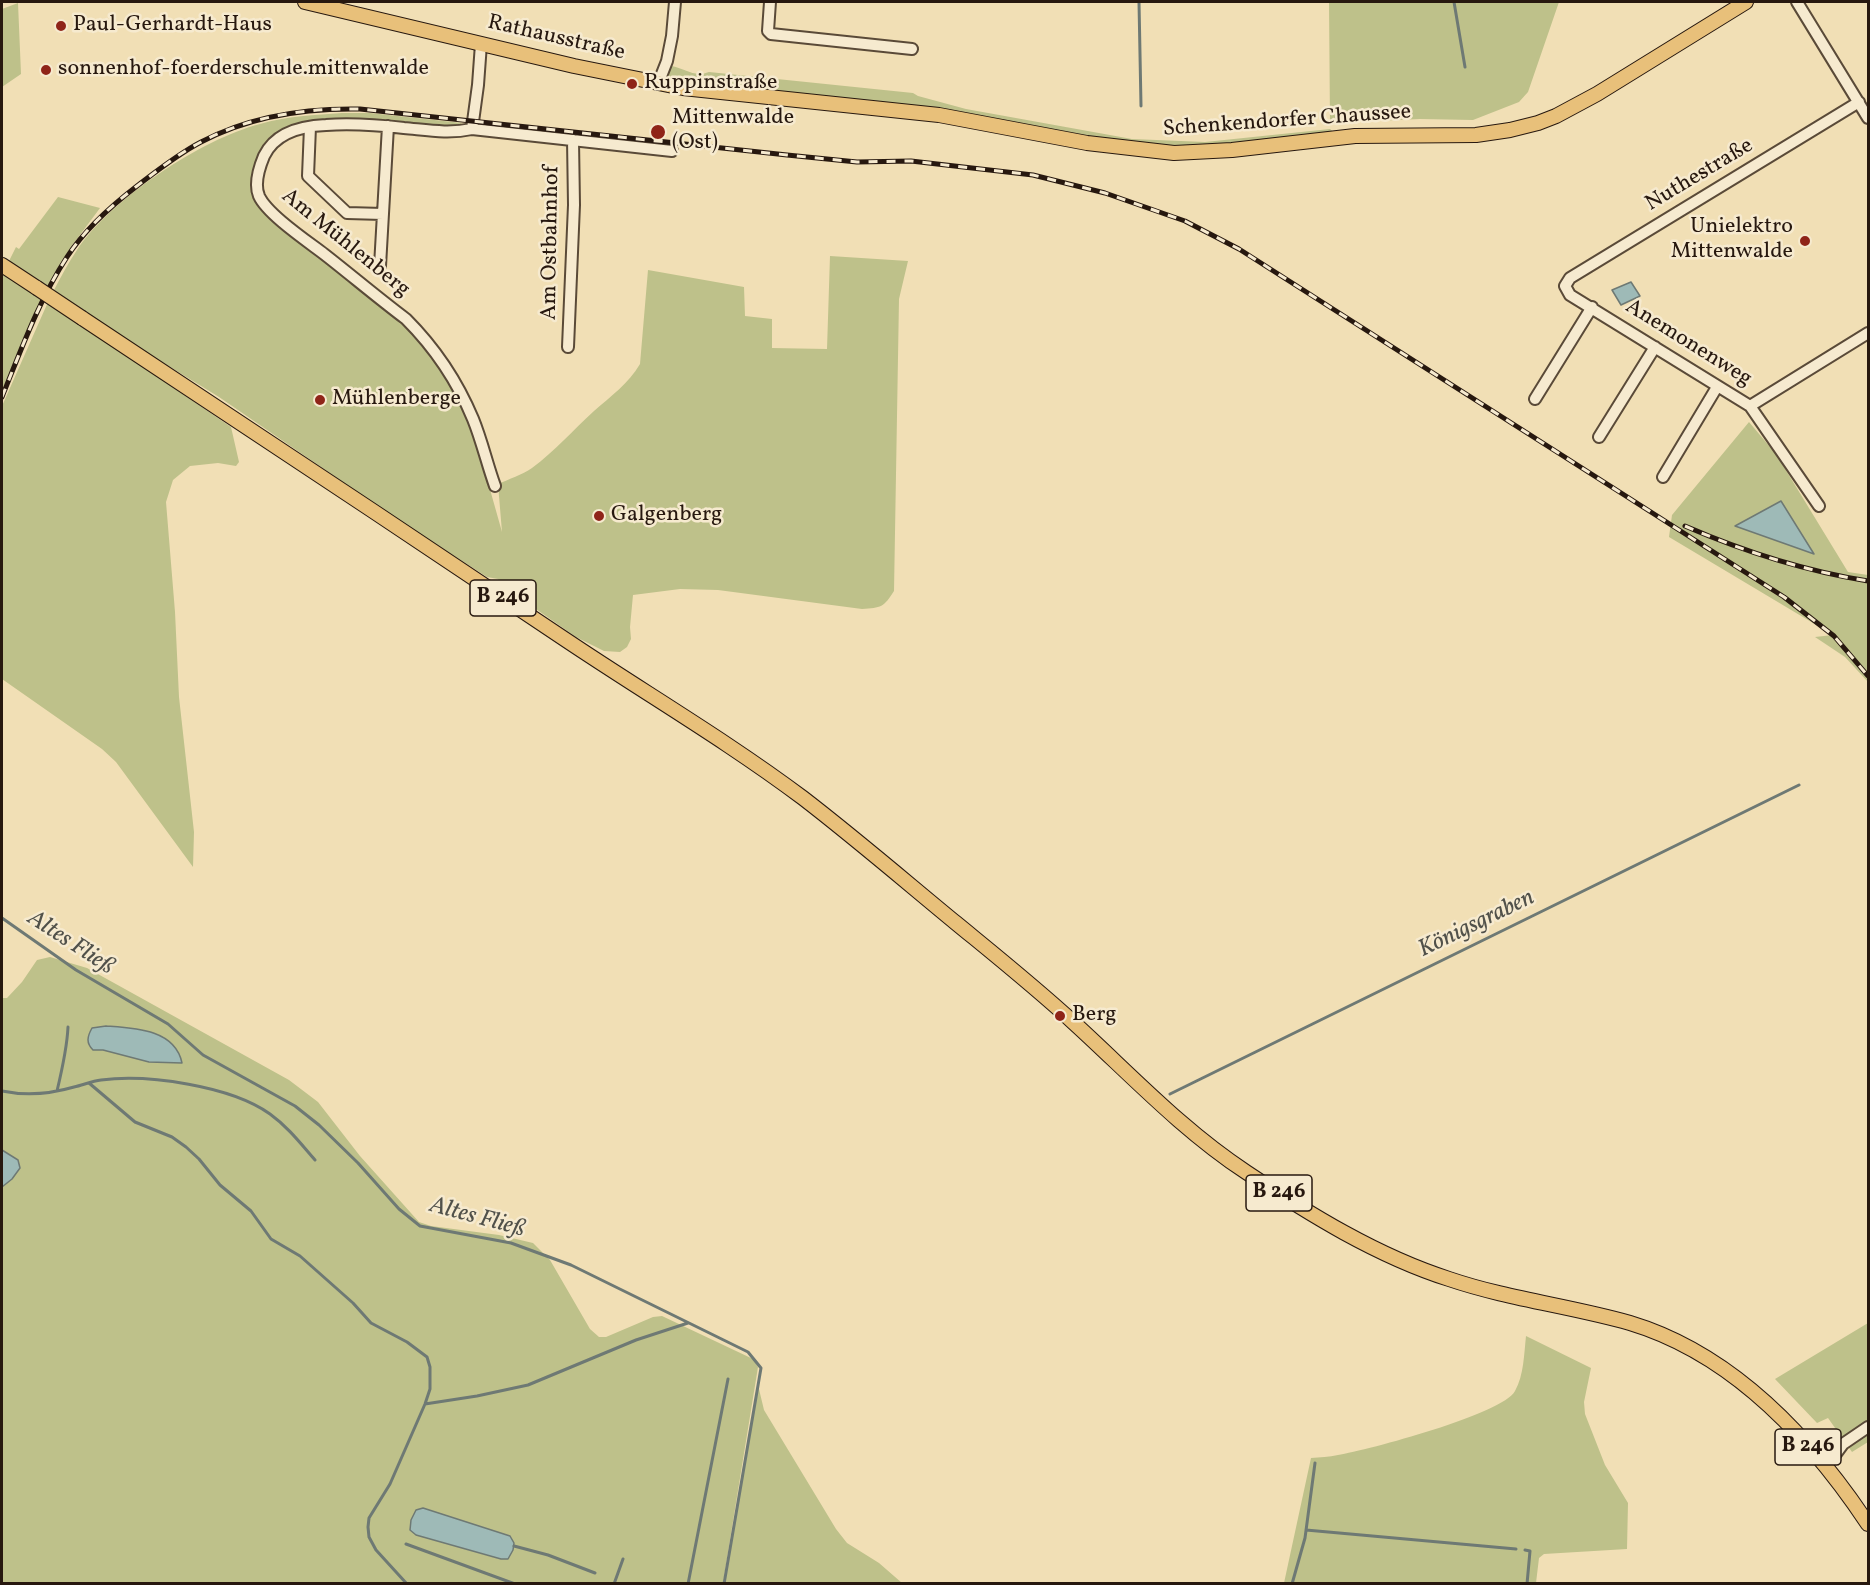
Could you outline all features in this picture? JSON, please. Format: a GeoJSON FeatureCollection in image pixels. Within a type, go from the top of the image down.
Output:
{"type":"FeatureCollection","features":[{"type":"Feature","properties":{"kind":"main road","name":"Rathausstraße"},"geometry":{"type":"LineString","coordinates":[[305,2],[658,84]]}},
{"type":"Feature","properties":{"kind":"main road","name":"Schenkendorfer Chaussee"},"geometry":{"type":"LineString","coordinates":[[658,84],[713,92],[939,115],[1087,143],[1154,152],[1195,153],[1365,136],[1476,135],[1510,130],[1556,116],[1597,94],[1746,2]]}},
{"type":"Feature","properties":{"kind":"main road","name":"B 246"},"geometry":{"type":"LineString","coordinates":[[2,265],[431,551],[734,749],[803,798],[1071,1020],[1180,1122],[1218,1153],[1290,1200],[1397,1259],[1489,1292],[1605,1317],[1653,1331],[1695,1350],[1739,1379],[1787,1424],[1825,1466],[1869,1524]]}},
{"type":"Feature","properties":{"kind":"street"},"geometry":{"type":"LineString","coordinates":[[658,84],[667,61],[675,2]]}},
{"type":"Feature","properties":{"kind":"street"},"geometry":{"type":"LineString","coordinates":[[770,2],[768,31],[771,34],[912,49]]}},
{"type":"Feature","properties":{"kind":"street"},"geometry":{"type":"LineString","coordinates":[[1797,2],[1869,118]]}},
{"type":"Feature","properties":{"kind":"street"},"geometry":{"type":"LineString","coordinates":[[472,129],[481,44]]}},
{"type":"Feature","properties":{"kind":"street","name":"Nuthestraße"},"geometry":{"type":"LineString","coordinates":[[1566,286],[1570,278],[1859,102]]}},
{"type":"Feature","properties":{"kind":"street","name":"Am Mühlenberg"},"geometry":{"type":"LineString","coordinates":[[472,129],[449,132],[337,124],[310,127],[282,136],[265,154],[258,176],[259,196],[276,216],[406,319],[420,333],[461,393],[474,420],[495,486]]}},
{"type":"Feature","properties":{"kind":"street"},"geometry":{"type":"LineString","coordinates":[[380,266],[388,126]]}},
{"type":"Feature","properties":{"kind":"street"},"geometry":{"type":"LineString","coordinates":[[310,127],[309,176],[347,213],[382,214]]}},
{"type":"Feature","properties":{"kind":"street","name":"Am Ostbahnhof"},"geometry":{"type":"LineString","coordinates":[[472,129],[672,151]]}},
{"type":"Feature","properties":{"kind":"street","name":"Am Ostbahnhof"},"geometry":{"type":"LineString","coordinates":[[568,347],[574,205],[573,140]]}},
{"type":"Feature","properties":{"kind":"street","name":"Anemonenweg"},"geometry":{"type":"LineString","coordinates":[[1566,286],[1570,295],[1750,406],[1819,506]]}},
{"type":"Feature","properties":{"kind":"street"},"geometry":{"type":"LineString","coordinates":[[1535,399],[1592,307]]}},
{"type":"Feature","properties":{"kind":"street"},"geometry":{"type":"LineString","coordinates":[[1750,406],[1869,333]]}},
{"type":"Feature","properties":{"kind":"street"},"geometry":{"type":"LineString","coordinates":[[1599,437],[1654,347]]}},
{"type":"Feature","properties":{"kind":"street"},"geometry":{"type":"LineString","coordinates":[[1663,477],[1718,387]]}},
{"type":"Feature","properties":{"kind":"street"},"geometry":{"type":"LineString","coordinates":[[1825,1466],[1843,1444],[1869,1427]]}},
{"type":"Feature","properties":{"kind":"green space"},"geometry":{"type":"Polygon","coordinates":[[[1329,2],[1559,2],[1528,92],[1519,102],[1473,120],[1420,119],[1330,123],[1329,2]]]}},
{"type":"Feature","properties":{"kind":"green space"},"geometry":{"type":"Polygon","coordinates":[[[18,3],[21,74],[2,87],[2,9],[18,3]]]}},
{"type":"Feature","properties":{"kind":"green space"},"geometry":{"type":"Polygon","coordinates":[[[671,66],[699,74],[709,72],[913,93],[966,109],[1132,139],[1205,142],[1330,129],[1335,133],[1195,147],[1154,147],[671,80],[666,75],[671,66]]]}},
{"type":"Feature","properties":{"kind":"green space"},"geometry":{"type":"Polygon","coordinates":[[[342,113],[370,113],[462,123],[455,127],[351,120],[322,121],[296,126],[275,135],[258,155],[255,195],[417,335],[456,394],[471,422],[502,532],[498,484],[524,473],[556,448],[630,378],[640,364],[648,270],[744,287],[745,316],[772,319],[772,348],[827,349],[830,256],[908,261],[899,299],[894,591],[887,600],[881,606],[862,609],[718,590],[680,589],[633,595],[631,639],[627,647],[620,652],[604,651],[576,637],[503,586],[498,579],[487,577],[391,515],[219,397],[136,346],[54,290],[74,255],[111,211],[185,157],[211,143],[270,121],[342,113]]]}},
{"type":"Feature","properties":{"kind":"green space"},"geometry":{"type":"Polygon","coordinates":[[[58,197],[100,208],[71,247],[48,286],[9,261],[16,247],[19,249],[58,197]]]}},
{"type":"Feature","properties":{"kind":"green space"},"geometry":{"type":"Polygon","coordinates":[[[2,271],[42,298],[2,391],[2,271]]]}},
{"type":"Feature","properties":{"kind":"green space"},"geometry":{"type":"Polygon","coordinates":[[[48,302],[231,427],[239,462],[236,466],[218,463],[190,466],[173,480],[166,502],[179,697],[194,832],[193,867],[116,762],[102,749],[2,679],[2,406],[48,302]]]}},
{"type":"Feature","properties":{"kind":"green space"},"geometry":{"type":"Polygon","coordinates":[[[1749,422],[1776,454],[1848,572],[1868,575],[1868,682],[1845,657],[1815,637],[1833,635],[1669,537],[1672,515],[1749,422]]]}},
{"type":"Feature","properties":{"kind":"green space"},"geometry":{"type":"Polygon","coordinates":[[[50,957],[87,968],[289,1080],[318,1102],[360,1156],[419,1222],[533,1243],[550,1260],[590,1329],[599,1337],[606,1337],[653,1317],[662,1316],[753,1359],[758,1367],[723,1583],[2,1583],[2,1187],[12,1179],[18,1160],[2,1150],[2,998],[7,998],[22,982],[37,960],[50,957]],[[410,1529],[416,1535],[507,1559],[410,1529]]]}},
{"type":"Feature","properties":{"kind":"green space"},"geometry":{"type":"Polygon","coordinates":[[[1868,1323],[1868,1442],[1852,1452],[1828,1418],[1817,1423],[1775,1379],[1868,1323]]]}},
{"type":"Feature","properties":{"kind":"green space"},"geometry":{"type":"Polygon","coordinates":[[[1526,1336],[1591,1368],[1584,1402],[1585,1414],[1605,1465],[1628,1503],[1627,1549],[1544,1554],[1539,1558],[1536,1583],[1284,1583],[1311,1458],[1354,1452],[1404,1439],[1462,1420],[1505,1400],[1515,1391],[1520,1378],[1526,1336]]]}},
{"type":"Feature","properties":{"kind":"green space"},"geometry":{"type":"Polygon","coordinates":[[[758,1385],[764,1410],[836,1529],[847,1543],[879,1563],[902,1583],[724,1583],[758,1385]]]}},
{"type":"Feature","properties":{"kind":"water"},"geometry":{"type":"Polygon","coordinates":[[[1631,282],[1640,296],[1621,305],[1612,290],[1631,282]]]}},
{"type":"Feature","properties":{"kind":"water"},"geometry":{"type":"Polygon","coordinates":[[[1781,501],[1814,554],[1735,526],[1781,501]]]}},
{"type":"Feature","properties":{"kind":"water"},"geometry":{"type":"Polygon","coordinates":[[[106,1026],[152,1032],[171,1043],[182,1063],[149,1062],[103,1050],[93,1050],[88,1040],[92,1028],[106,1026]]]}},
{"type":"Feature","properties":{"kind":"water"},"geometry":{"type":"Polygon","coordinates":[[[2,1150],[18,1160],[20,1168],[2,1187],[2,1150]]]}},
{"type":"Feature","properties":{"kind":"water"},"geometry":{"type":"Polygon","coordinates":[[[423,1508],[510,1536],[514,1543],[513,1550],[508,1559],[501,1559],[416,1535],[410,1530],[411,1520],[416,1510],[423,1508]]]}},
{"type":"Feature","properties":{"kind":"waterway"},"geometry":{"type":"LineString","coordinates":[[1139,2],[1141,106]]}},
{"type":"Feature","properties":{"kind":"waterway"},"geometry":{"type":"LineString","coordinates":[[1454,2],[1465,67]]}},
{"type":"Feature","properties":{"kind":"waterway","name":"Königsgraben"},"geometry":{"type":"LineString","coordinates":[[1170,1094],[1799,785]]}},
{"type":"Feature","properties":{"kind":"waterway","name":"Altes Fließ"},"geometry":{"type":"LineString","coordinates":[[2,918],[76,970],[168,1024],[203,1055],[295,1106],[319,1125],[358,1163],[399,1209],[420,1226],[511,1243],[571,1265],[748,1352],[761,1368],[724,1584]]}},
{"type":"Feature","properties":{"kind":"waterway"},"geometry":{"type":"LineString","coordinates":[[57,1091],[68,1027]]}},
{"type":"Feature","properties":{"kind":"waterway"},"geometry":{"type":"LineString","coordinates":[[2,1091],[47,1093],[98,1081],[120,1079],[165,1081],[212,1089],[253,1104],[270,1114],[315,1160]]}},
{"type":"Feature","properties":{"kind":"waterway"},"geometry":{"type":"LineString","coordinates":[[89,1083],[135,1122],[172,1137],[186,1147],[220,1185],[251,1211],[271,1239],[300,1256],[353,1303],[371,1323],[407,1342],[427,1357],[430,1367],[430,1389],[425,1404],[390,1484],[369,1518],[368,1527],[369,1537],[376,1550],[407,1584]]}},
{"type":"Feature","properties":{"kind":"waterway"},"geometry":{"type":"LineString","coordinates":[[425,1404],[528,1385],[636,1340],[688,1323]]}},
{"type":"Feature","properties":{"kind":"waterway"},"geometry":{"type":"LineString","coordinates":[[688,1584],[728,1379]]}},
{"type":"Feature","properties":{"kind":"waterway"},"geometry":{"type":"LineString","coordinates":[[1292,1584],[1305,1538],[1315,1463]]}},
{"type":"Feature","properties":{"kind":"waterway"},"geometry":{"type":"LineString","coordinates":[[1306,1530],[1516,1549]]}},
{"type":"Feature","properties":{"kind":"waterway"},"geometry":{"type":"LineString","coordinates":[[406,1544],[515,1584]]}},
{"type":"Feature","properties":{"kind":"waterway"},"geometry":{"type":"LineString","coordinates":[[514,1546],[548,1555],[595,1573]]}},
{"type":"Feature","properties":{"kind":"waterway"},"geometry":{"type":"LineString","coordinates":[[1525,1550],[1530,1551],[1527,1584]]}},
{"type":"Feature","properties":{"kind":"waterway"},"geometry":{"type":"LineString","coordinates":[[614,1584],[623,1559]]}},
{"type":"Feature","properties":{"kind":"railway"},"geometry":{"type":"LineString","coordinates":[[2,397],[31,326],[57,273],[74,247],[99,219],[168,162],[193,147],[220,133],[279,115],[319,110],[360,109],[857,162],[911,161],[1033,175],[1105,193],[1185,221],[1239,249],[1784,597],[1834,636],[1868,676]]}},
{"type":"Feature","properties":{"kind":"railway"},"geometry":{"type":"LineString","coordinates":[[1685,526],[1775,560],[1868,581]]}},
{"type":"Feature","properties":{"kind":"place","name":"Paul-Gerhardt-Haus"},"geometry":{"type":"Point","coordinates":[61,26]}},
{"type":"Feature","properties":{"kind":"place","name":"sonnenhof-foerderschule.mittenwalde"},"geometry":{"type":"Point","coordinates":[46,70]}},
{"type":"Feature","properties":{"kind":"place","name":"Ruppinstraße"},"geometry":{"type":"Point","coordinates":[632,84]}},
{"type":"Feature","properties":{"kind":"place","name":"Mittenwalde (Ost)"},"geometry":{"type":"Point","coordinates":[658,132]}},
{"type":"Feature","properties":{"kind":"place","name":"Unielektro Mittenwalde"},"geometry":{"type":"Point","coordinates":[1805,241]}},
{"type":"Feature","properties":{"kind":"place","name":"Mühlenberge"},"geometry":{"type":"Point","coordinates":[320,400]}},
{"type":"Feature","properties":{"kind":"place","name":"Galgenberg"},"geometry":{"type":"Point","coordinates":[599,516]}},
{"type":"Feature","properties":{"kind":"place","name":"Berg"},"geometry":{"type":"Point","coordinates":[1060,1016]}}]}
